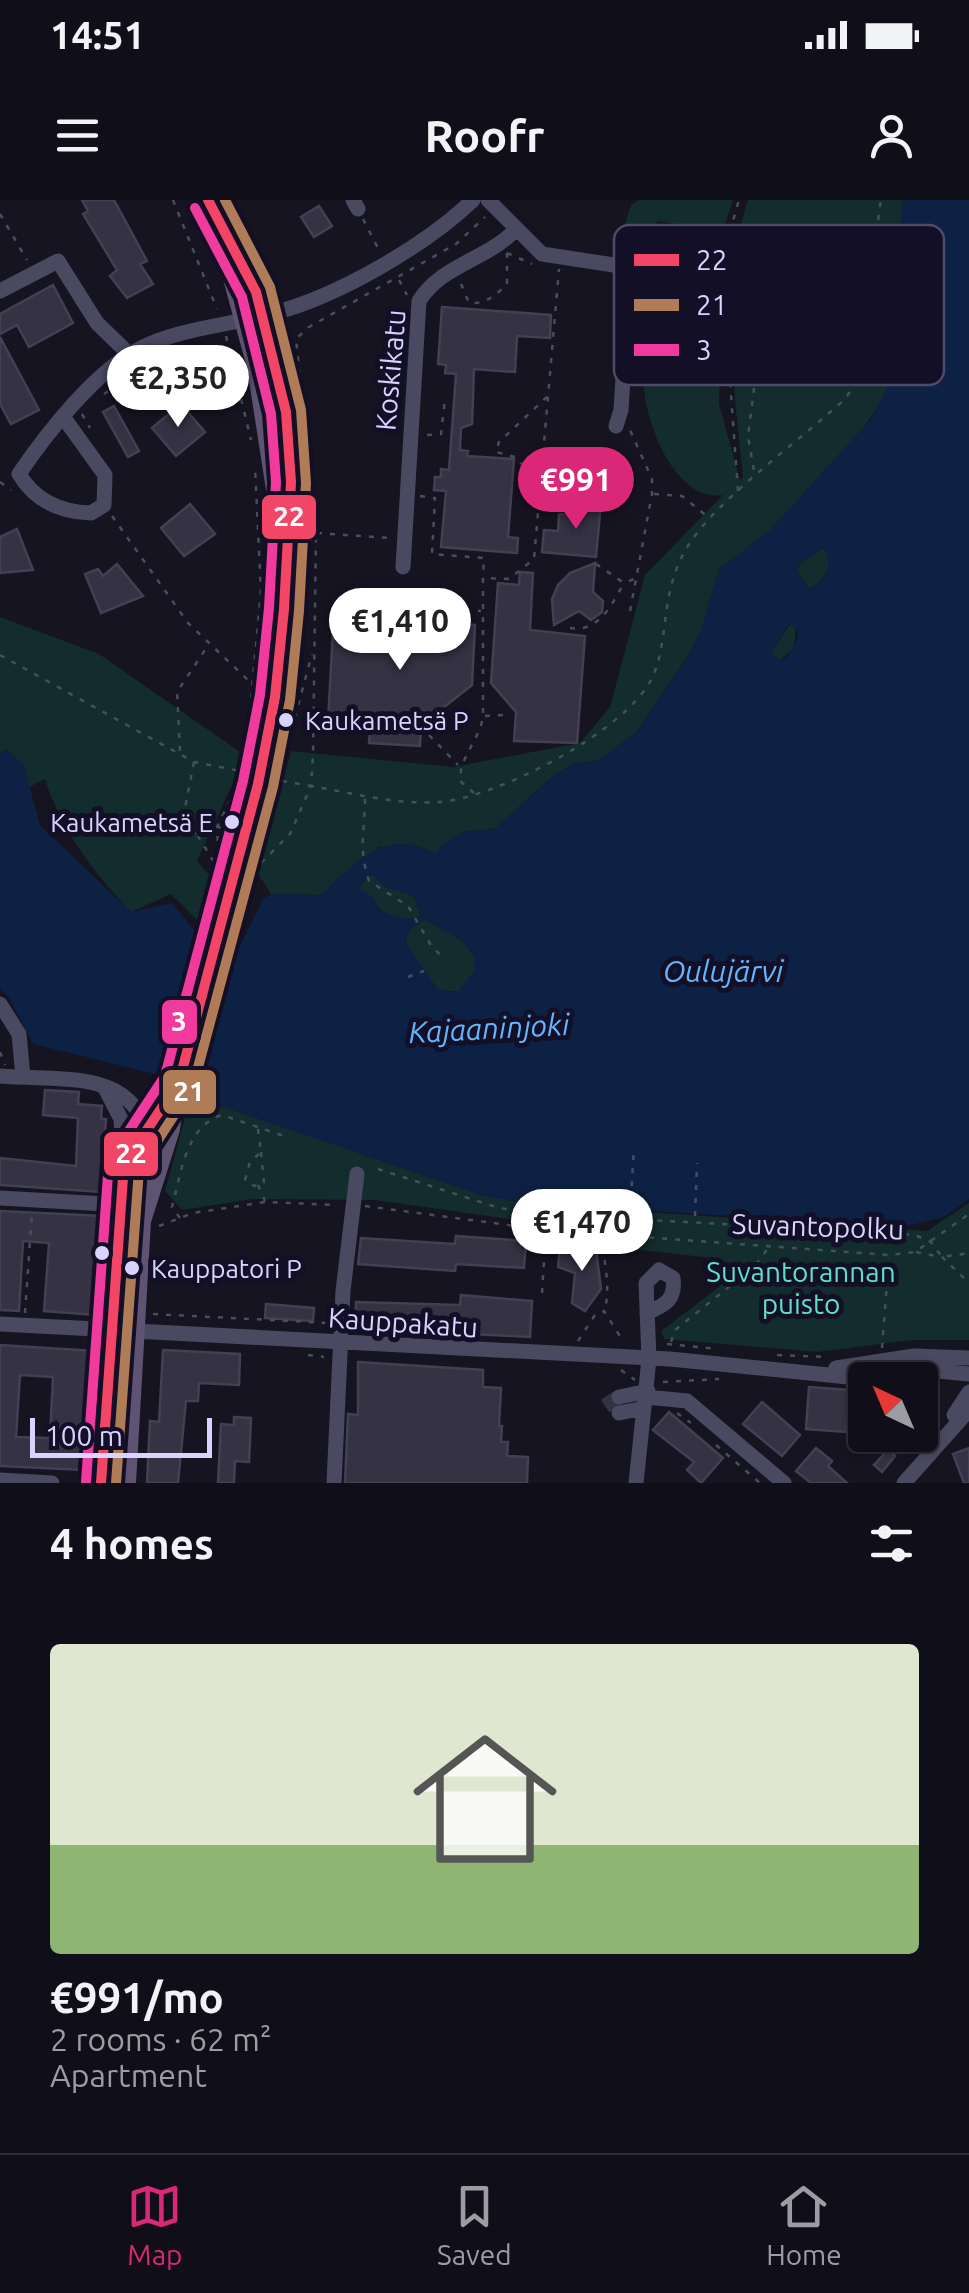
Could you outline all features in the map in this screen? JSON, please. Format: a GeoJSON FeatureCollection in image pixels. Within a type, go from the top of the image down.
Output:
{"type":"FeatureCollection","features":[{"type":"Feature","properties":{"kind":"main road"},"geometry":{"type":"LineString","coordinates":[[126,1483],[141,1330],[141,1225],[151,1207],[178,1084],[236,892],[276,696],[286,552],[288,438],[254,318],[208,200]]}},
{"type":"Feature","properties":{"kind":"main road"},"geometry":{"type":"LineString","coordinates":[[101,1483],[124,1164],[178,1084]]}},
{"type":"Feature","properties":{"kind":"street"},"geometry":{"type":"LineString","coordinates":[[19,474],[140,348],[293,307],[384,262],[472,200]]}},
{"type":"Feature","properties":{"kind":"street"},"geometry":{"type":"LineString","coordinates":[[492,203],[549,257],[614,265]]}},
{"type":"Feature","properties":{"kind":"street","name":"Koskikatu"},"geometry":{"type":"LineString","coordinates":[[402,567],[410,435],[405,383],[408,348],[420,301],[429,286],[454,268],[491,252],[516,229]]}},
{"type":"Feature","properties":{"kind":"street"},"geometry":{"type":"LineString","coordinates":[[0,291],[58,261],[96,323],[131,356]]}},
{"type":"Feature","properties":{"kind":"street"},"geometry":{"type":"LineString","coordinates":[[617,410],[618,385]]}},
{"type":"Feature","properties":{"kind":"street"},"geometry":{"type":"LineString","coordinates":[[0,473],[19,474],[41,499],[59,509],[91,514],[104,505],[106,475],[72,419]]}},
{"type":"Feature","properties":{"kind":"street"},"geometry":{"type":"LineString","coordinates":[[0,1004],[19,1034],[23,1078]]}},
{"type":"Feature","properties":{"kind":"street"},"geometry":{"type":"LineString","coordinates":[[0,1076],[86,1081],[136,1104],[148,1124],[158,1168]]}},
{"type":"Feature","properties":{"kind":"street"},"geometry":{"type":"LineString","coordinates":[[104,1088],[119,1112],[124,1164]]}},
{"type":"Feature","properties":{"kind":"street"},"geometry":{"type":"LineString","coordinates":[[334,1483],[342,1343],[336,1290],[356,1206],[357,1174]]}},
{"type":"Feature","properties":{"kind":"street"},"geometry":{"type":"LineString","coordinates":[[0,1198],[151,1207]]}},
{"type":"Feature","properties":{"kind":"street"},"geometry":{"type":"LineString","coordinates":[[333,1229],[352,1227]]}},
{"type":"Feature","properties":{"kind":"street"},"geometry":{"type":"LineString","coordinates":[[636,1483],[647,1394],[647,1313]]}},
{"type":"Feature","properties":{"kind":"street","name":"Kauppakatu"},"geometry":{"type":"LineString","coordinates":[[0,1324],[342,1343],[670,1352],[858,1378],[918,1369],[969,1374]]}},
{"type":"Feature","properties":{"kind":"street","name":"Kauppakatu"},"geometry":{"type":"LineString","coordinates":[[802,1371],[914,1356],[969,1358]]}},
{"type":"Feature","properties":{"kind":"street"},"geometry":{"type":"LineString","coordinates":[[938,1440],[969,1392]]}},
{"type":"Feature","properties":{"kind":"street"},"geometry":{"type":"LineString","coordinates":[[619,1405],[647,1394],[687,1401],[784,1483]]}},
{"type":"Feature","properties":{"kind":"street"},"geometry":{"type":"LineString","coordinates":[[938,1443],[969,1410]]}},
{"type":"Feature","properties":{"kind":"street"},"geometry":{"type":"LineString","coordinates":[[904,1483],[930,1452]]}},
{"type":"Feature","properties":{"kind":"street"},"geometry":{"type":"LineString","coordinates":[[0,1480],[52,1483]]}},
{"type":"Feature","properties":{"kind":"path"},"geometry":{"type":"LineString","coordinates":[[173,200],[223,325],[251,441]]}},
{"type":"Feature","properties":{"kind":"path"},"geometry":{"type":"LineString","coordinates":[[732,225],[739,200]]}},
{"type":"Feature","properties":{"kind":"path"},"geometry":{"type":"LineString","coordinates":[[877,225],[881,200]]}},
{"type":"Feature","properties":{"kind":"path"},"geometry":{"type":"LineString","coordinates":[[93,401],[163,364],[216,352],[232,356],[296,340],[308,327],[456,244],[492,203]]}},
{"type":"Feature","properties":{"kind":"path"},"geometry":{"type":"LineString","coordinates":[[356,204],[394,280]]}},
{"type":"Feature","properties":{"kind":"path"},"geometry":{"type":"LineString","coordinates":[[0,214],[34,271]]}},
{"type":"Feature","properties":{"kind":"path"},"geometry":{"type":"LineString","coordinates":[[454,268],[468,303],[482,304],[507,284],[508,253]]}},
{"type":"Feature","properties":{"kind":"path"},"geometry":{"type":"LineString","coordinates":[[483,578],[508,579],[534,559],[559,269]]}},
{"type":"Feature","properties":{"kind":"path"},"geometry":{"type":"LineString","coordinates":[[236,892],[290,834],[311,786],[316,533],[296,340]]}},
{"type":"Feature","properties":{"kind":"path"},"geometry":{"type":"LineString","coordinates":[[730,385],[738,494]]}},
{"type":"Feature","properties":{"kind":"path"},"geometry":{"type":"LineString","coordinates":[[753,385],[748,436],[756,479]]}},
{"type":"Feature","properties":{"kind":"path"},"geometry":{"type":"LineString","coordinates":[[282,781],[366,797],[440,802],[475,794],[581,748],[611,728],[636,702],[656,666],[670,582],[687,547],[709,519],[846,398],[854,385]]}},
{"type":"Feature","properties":{"kind":"path"},"geometry":{"type":"LineString","coordinates":[[543,486],[515,458],[496,452],[499,442],[550,394]]}},
{"type":"Feature","properties":{"kind":"path"},"geometry":{"type":"LineString","coordinates":[[410,435],[441,434],[446,399]]}},
{"type":"Feature","properties":{"kind":"path"},"geometry":{"type":"LineString","coordinates":[[86,409],[72,419],[95,439]]}},
{"type":"Feature","properties":{"kind":"path"},"geometry":{"type":"LineString","coordinates":[[617,410],[652,479],[630,612]]}},
{"type":"Feature","properties":{"kind":"path"},"geometry":{"type":"LineString","coordinates":[[192,831],[210,835],[244,772],[262,592],[255,459]]}},
{"type":"Feature","properties":{"kind":"path"},"geometry":{"type":"LineString","coordinates":[[0,482],[14,492]]}},
{"type":"Feature","properties":{"kind":"path"},"geometry":{"type":"LineString","coordinates":[[652,494],[682,496],[709,519]]}},
{"type":"Feature","properties":{"kind":"path"},"geometry":{"type":"LineString","coordinates":[[406,495],[436,498],[432,554],[484,558],[483,716],[481,730],[459,766],[460,781],[475,794]]}},
{"type":"Feature","properties":{"kind":"path"},"geometry":{"type":"LineString","coordinates":[[104,517],[116,505]]}},
{"type":"Feature","properties":{"kind":"path"},"geometry":{"type":"LineString","coordinates":[[109,512],[188,623],[251,683]]}},
{"type":"Feature","properties":{"kind":"path"},"geometry":{"type":"LineString","coordinates":[[316,533],[404,539]]}},
{"type":"Feature","properties":{"kind":"path"},"geometry":{"type":"LineString","coordinates":[[596,564],[624,583]]}},
{"type":"Feature","properties":{"kind":"path"},"geometry":{"type":"LineString","coordinates":[[570,628],[585,627],[604,617],[624,583],[635,579]]}},
{"type":"Feature","properties":{"kind":"path"},"geometry":{"type":"LineString","coordinates":[[452,609],[482,612]]}},
{"type":"Feature","properties":{"kind":"path"},"geometry":{"type":"LineString","coordinates":[[180,752],[177,692],[210,644]]}},
{"type":"Feature","properties":{"kind":"path"},"geometry":{"type":"LineString","coordinates":[[254,870],[313,651]]}},
{"type":"Feature","properties":{"kind":"path"},"geometry":{"type":"LineString","coordinates":[[0,655],[194,762],[240,771]]}},
{"type":"Feature","properties":{"kind":"path"},"geometry":{"type":"LineString","coordinates":[[483,716],[503,715]]}},
{"type":"Feature","properties":{"kind":"path"},"geometry":{"type":"LineString","coordinates":[[429,735],[459,766]]}},
{"type":"Feature","properties":{"kind":"path"},"geometry":{"type":"LineString","coordinates":[[194,762],[184,813],[221,873],[217,827]]}},
{"type":"Feature","properties":{"kind":"path"},"geometry":{"type":"LineString","coordinates":[[366,797],[361,858],[370,881],[408,906],[444,959]]}},
{"type":"Feature","properties":{"kind":"path"},"geometry":{"type":"LineString","coordinates":[[232,798],[234,808]]}},
{"type":"Feature","properties":{"kind":"path"},"geometry":{"type":"LineString","coordinates":[[217,827],[229,830],[231,822]]}},
{"type":"Feature","properties":{"kind":"path"},"geometry":{"type":"LineString","coordinates":[[408,977],[424,970]]}},
{"type":"Feature","properties":{"kind":"path"},"geometry":{"type":"LineString","coordinates":[[180,1218],[172,1206],[192,1138],[205,1122],[222,1115],[287,1138]]}},
{"type":"Feature","properties":{"kind":"path"},"geometry":{"type":"LineString","coordinates":[[258,1127],[262,1152],[265,1175],[264,1184],[258,1185],[246,1180],[246,1170],[262,1152]]}},
{"type":"Feature","properties":{"kind":"path"},"geometry":{"type":"LineString","coordinates":[[630,1212],[634,1148]]}},
{"type":"Feature","properties":{"kind":"path"},"geometry":{"type":"LineString","coordinates":[[695,1216],[698,1163]]}},
{"type":"Feature","properties":{"kind":"path"},"geometry":{"type":"LineString","coordinates":[[378,1169],[499,1208],[915,1235],[931,1242],[969,1283]]}},
{"type":"Feature","properties":{"kind":"path"},"geometry":{"type":"LineString","coordinates":[[258,1185],[265,1202]]}},
{"type":"Feature","properties":{"kind":"path"},"geometry":{"type":"LineString","coordinates":[[25,1326],[34,1200]]}},
{"type":"Feature","properties":{"kind":"path","name":"Suvantopolku"},"geometry":{"type":"LineString","coordinates":[[151,1207],[152,1228],[180,1218],[265,1202],[437,1212],[546,1230],[889,1254],[915,1252],[969,1214]]}},
{"type":"Feature","properties":{"kind":"path"},"geometry":{"type":"LineString","coordinates":[[542,1293],[546,1230]]}},
{"type":"Feature","properties":{"kind":"path"},"geometry":{"type":"LineString","coordinates":[[602,1233],[603,1260],[611,1282],[604,1311],[625,1343],[609,1343]]}},
{"type":"Feature","properties":{"kind":"path"},"geometry":{"type":"LineString","coordinates":[[692,1424],[669,1396],[675,1330],[755,1266],[769,1247]]}},
{"type":"Feature","properties":{"kind":"path"},"geometry":{"type":"LineString","coordinates":[[915,1252],[942,1258],[969,1253]]}},
{"type":"Feature","properties":{"kind":"path"},"geometry":{"type":"LineString","coordinates":[[882,1350],[889,1254]]}},
{"type":"Feature","properties":{"kind":"path"},"geometry":{"type":"LineString","coordinates":[[141,1330],[147,1311]]}},
{"type":"Feature","properties":{"kind":"path"},"geometry":{"type":"LineString","coordinates":[[593,1343],[577,1343],[595,1315],[604,1311]]}},
{"type":"Feature","properties":{"kind":"path"},"geometry":{"type":"LineString","coordinates":[[868,1352],[897,1348]]}},
{"type":"Feature","properties":{"kind":"path"},"geometry":{"type":"LineString","coordinates":[[649,1351],[723,1350]]}},
{"type":"Feature","properties":{"kind":"path"},"geometry":{"type":"LineString","coordinates":[[777,1355],[838,1358]]}},
{"type":"Feature","properties":{"kind":"path"},"geometry":{"type":"LineString","coordinates":[[647,1394],[669,1396],[689,1384]]}},
{"type":"Feature","properties":{"kind":"path"},"geometry":{"type":"LineString","coordinates":[[706,1436],[760,1483]]}},
{"type":"Feature","properties":{"kind":"green space"},"geometry":{"type":"Polygon","coordinates":[[[639,200],[733,200],[725,225],[658,221],[653,225],[624,225],[631,205],[639,200]]]}},
{"type":"Feature","properties":{"kind":"green space"},"geometry":{"type":"Polygon","coordinates":[[[748,200],[903,200],[901,225],[741,225],[748,200]]]}},
{"type":"Feature","properties":{"kind":"green space"},"geometry":{"type":"Polygon","coordinates":[[[645,385],[719,385],[719,404],[740,480],[743,477],[734,385],[890,385],[862,430],[770,531],[719,570],[701,631],[635,734],[597,761],[574,764],[554,775],[495,829],[466,831],[436,854],[379,847],[321,895],[271,894],[257,872],[291,751],[453,767],[580,743],[610,707],[645,575],[723,495],[706,494],[678,475],[658,440],[645,385]]]}},
{"type":"Feature","properties":{"kind":"green space"},"geometry":{"type":"Polygon","coordinates":[[[824,548],[829,560],[827,572],[809,589],[796,571],[801,562],[824,548]]]}},
{"type":"Feature","properties":{"kind":"green space"},"geometry":{"type":"Polygon","coordinates":[[[0,617],[99,654],[240,752],[232,785],[197,861],[214,881],[201,924],[171,894],[131,912],[80,850],[45,779],[29,787],[8,750],[0,753],[0,617]]]}},
{"type":"Feature","properties":{"kind":"green space"},"geometry":{"type":"Polygon","coordinates":[[[790,624],[796,627],[794,649],[779,661],[771,652],[790,624]]]}},
{"type":"Feature","properties":{"kind":"green space"},"geometry":{"type":"Polygon","coordinates":[[[372,874],[384,886],[414,896],[421,916],[402,919],[378,908],[358,887],[372,874]]]}},
{"type":"Feature","properties":{"kind":"green space"},"geometry":{"type":"Polygon","coordinates":[[[425,919],[461,940],[474,955],[474,971],[459,992],[438,990],[405,942],[410,929],[425,919]]]}},
{"type":"Feature","properties":{"kind":"green space","name":"Suvantorannan puisto"},"geometry":{"type":"Polygon","coordinates":[[[197,1087],[203,1097],[216,1104],[482,1195],[528,1204],[927,1231],[969,1203],[969,1340],[912,1340],[817,1352],[664,1339],[661,1331],[719,1287],[712,1258],[632,1249],[545,1224],[374,1200],[253,1199],[182,1210],[165,1191],[192,1092],[197,1087]]]}},
{"type":"Feature","properties":{"kind":"water","name":"Oulujärvi"},"geometry":{"type":"Polygon","coordinates":[[[903,200],[969,200],[969,1199],[944,1217],[907,1226],[528,1204],[482,1195],[216,1104],[203,1097],[195,1084],[33,1044],[10,999],[0,989],[0,753],[8,750],[24,766],[40,825],[131,912],[171,903],[218,953],[240,946],[263,899],[271,894],[321,895],[359,861],[386,846],[418,846],[436,854],[442,845],[466,831],[495,829],[554,775],[574,764],[597,761],[635,734],[701,631],[719,569],[770,530],[872,418],[889,385],[944,385],[944,225],[901,225],[903,200]],[[823,548],[801,562],[796,571],[809,589],[826,572],[828,560],[823,548]],[[789,624],[771,652],[779,660],[787,658],[798,637],[796,627],[789,624]],[[372,874],[358,887],[374,898],[381,912],[410,920],[421,916],[413,896],[385,887],[372,874]],[[425,919],[410,929],[405,942],[438,990],[459,992],[474,971],[474,955],[461,940],[425,919]]]}},
{"type":"Feature","properties":{"kind":"pier"},"geometry":{"type":"Polygon","coordinates":[[[203,934],[219,948],[230,944],[193,1087],[165,1080],[203,934]]]}},
{"type":"Feature","properties":{"kind":"building"},"geometry":{"type":"Polygon","coordinates":[[[82,200],[114,200],[147,261],[140,264],[153,284],[127,298],[110,276],[117,270],[83,214],[88,211],[82,200]]]}},
{"type":"Feature","properties":{"kind":"building"},"geometry":{"type":"Polygon","coordinates":[[[319,206],[332,226],[314,237],[301,217],[319,206]]]}},
{"type":"Feature","properties":{"kind":"building"},"geometry":{"type":"Polygon","coordinates":[[[53,285],[73,323],[29,347],[17,325],[0,334],[0,314],[53,285]]]}},
{"type":"Feature","properties":{"kind":"building"},"geometry":{"type":"Polygon","coordinates":[[[442,307],[551,315],[550,338],[517,336],[515,372],[474,369],[472,424],[461,428],[460,450],[468,451],[467,456],[514,459],[508,537],[518,538],[517,553],[441,547],[446,491],[434,490],[435,477],[441,477],[441,469],[449,470],[456,374],[445,373],[446,365],[438,364],[442,307]]]}},
{"type":"Feature","properties":{"kind":"building"},"geometry":{"type":"Polygon","coordinates":[[[0,337],[39,410],[11,424],[0,404],[0,337]]]}},
{"type":"Feature","properties":{"kind":"building"},"geometry":{"type":"Polygon","coordinates":[[[181,404],[205,432],[176,456],[152,428],[181,404]]]}},
{"type":"Feature","properties":{"kind":"building"},"geometry":{"type":"Polygon","coordinates":[[[114,406],[139,451],[128,457],[103,412],[114,406]]]}},
{"type":"Feature","properties":{"kind":"building"},"geometry":{"type":"Polygon","coordinates":[[[581,500],[601,502],[596,557],[542,552],[544,530],[558,531],[559,514],[579,515],[581,500]]]}},
{"type":"Feature","properties":{"kind":"building"},"geometry":{"type":"Polygon","coordinates":[[[190,504],[215,534],[184,556],[161,528],[190,504]]]}},
{"type":"Feature","properties":{"kind":"building"},"geometry":{"type":"Polygon","coordinates":[[[17,529],[33,570],[0,573],[0,537],[17,529]]]}},
{"type":"Feature","properties":{"kind":"building"},"geometry":{"type":"Polygon","coordinates":[[[595,563],[593,592],[603,601],[602,612],[591,620],[579,611],[554,625],[552,599],[558,585],[570,573],[595,563]]]}},
{"type":"Feature","properties":{"kind":"building"},"geometry":{"type":"Polygon","coordinates":[[[117,564],[143,596],[101,613],[85,574],[98,569],[103,576],[117,564]]]}},
{"type":"Feature","properties":{"kind":"building"},"geometry":{"type":"Polygon","coordinates":[[[520,572],[533,573],[530,630],[585,636],[577,743],[514,741],[516,712],[491,683],[498,583],[519,585],[520,572]]]}},
{"type":"Feature","properties":{"kind":"building"},"geometry":{"type":"Polygon","coordinates":[[[432,596],[446,597],[445,623],[475,625],[472,685],[439,711],[440,728],[421,727],[420,746],[369,743],[370,732],[350,731],[350,723],[328,722],[333,630],[358,631],[358,615],[416,618],[432,596]]]}},
{"type":"Feature","properties":{"kind":"building"},"geometry":{"type":"Polygon","coordinates":[[[45,1090],[79,1092],[78,1104],[102,1106],[101,1119],[106,1119],[101,1192],[0,1185],[0,1158],[76,1166],[78,1118],[43,1115],[45,1090]]]}},
{"type":"Feature","properties":{"kind":"building"},"geometry":{"type":"Polygon","coordinates":[[[0,1211],[102,1216],[96,1315],[44,1311],[49,1243],[23,1241],[19,1311],[0,1310],[0,1211]]]}},
{"type":"Feature","properties":{"kind":"building"},"geometry":{"type":"Polygon","coordinates":[[[456,1236],[526,1241],[524,1268],[456,1264],[455,1271],[358,1264],[361,1238],[455,1244],[456,1236]]]}},
{"type":"Feature","properties":{"kind":"building"},"geometry":{"type":"Polygon","coordinates":[[[560,1247],[596,1249],[601,1289],[585,1311],[572,1303],[575,1273],[558,1267],[560,1247]]]}},
{"type":"Feature","properties":{"kind":"building"},"geometry":{"type":"Polygon","coordinates":[[[461,1295],[532,1301],[530,1337],[355,1328],[356,1302],[460,1305],[461,1295]]]}},
{"type":"Feature","properties":{"kind":"building"},"geometry":{"type":"Polygon","coordinates":[[[266,1304],[314,1308],[313,1321],[265,1318],[266,1304]]]}},
{"type":"Feature","properties":{"kind":"building"},"geometry":{"type":"Polygon","coordinates":[[[0,1345],[94,1351],[84,1470],[0,1466],[0,1345]],[[20,1375],[16,1437],[50,1438],[53,1377],[20,1375]]]}},
{"type":"Feature","properties":{"kind":"building"},"geometry":{"type":"Polygon","coordinates":[[[163,1350],[240,1354],[239,1385],[199,1383],[198,1401],[186,1401],[178,1483],[147,1483],[150,1421],[159,1422],[163,1350]]]}},
{"type":"Feature","properties":{"kind":"building"},"geometry":{"type":"Polygon","coordinates":[[[358,1362],[483,1370],[483,1387],[501,1388],[499,1426],[501,1442],[508,1442],[507,1456],[528,1457],[527,1483],[345,1483],[348,1414],[358,1415],[358,1362]]]}},
{"type":"Feature","properties":{"kind":"building"},"geometry":{"type":"Polygon","coordinates":[[[809,1387],[848,1390],[846,1432],[806,1429],[809,1387]]]}},
{"type":"Feature","properties":{"kind":"building"},"geometry":{"type":"Polygon","coordinates":[[[762,1402],[800,1435],[782,1456],[743,1424],[762,1402]]]}},
{"type":"Feature","properties":{"kind":"building"},"geometry":{"type":"Polygon","coordinates":[[[669,1412],[723,1458],[701,1483],[687,1470],[694,1462],[653,1430],[669,1412]]]}},
{"type":"Feature","properties":{"kind":"building"},"geometry":{"type":"Polygon","coordinates":[[[234,1417],[251,1418],[249,1462],[235,1461],[234,1483],[218,1483],[221,1424],[234,1425],[234,1417]]]}},
{"type":"Feature","properties":{"kind":"building"},"geometry":{"type":"Polygon","coordinates":[[[816,1448],[832,1461],[828,1466],[847,1483],[811,1483],[796,1471],[816,1448]]]}},
{"type":"Feature","properties":{"kind":"building"},"geometry":{"type":"Polygon","coordinates":[[[969,1448],[969,1483],[964,1483],[953,1454],[969,1448]]]}},
{"type":"Feature","properties":{"kind":"building"},"geometry":{"type":"Polygon","coordinates":[[[886,1452],[895,1456],[882,1472],[874,1465],[886,1452]]]}},
{"type":"Feature","properties":{"kind":"tunnel"},"geometry":{"type":"LineString","coordinates":[[605,1406],[619,1397]]}},
{"type":"Feature","properties":{"kind":"transit line","name":"22"},"geometry":{"type":"LineString","coordinates":[[101,1483],[124,1164],[179,1082],[258,784],[275,697],[284,609],[291,482],[286,412],[256,292],[208,200]]}},
{"type":"Feature","properties":{"kind":"transit line","name":"21"},"geometry":{"type":"LineString","coordinates":[[116,1483],[139,1169],[193,1086],[273,787],[290,700],[299,611],[306,483],[301,410],[270,287],[225,200]]}},
{"type":"Feature","properties":{"kind":"transit line","name":"3"},"geometry":{"type":"LineString","coordinates":[[86,1482],[109,1161],[165,1076],[243,781],[260,695],[269,608],[276,482],[271,414],[242,297],[195,208]]}},
{"type":"Feature","properties":{"kind":"place","name":"Kaukametsä P"},"geometry":{"type":"Point","coordinates":[286,720]}},
{"type":"Feature","properties":{"kind":"place","name":"Kaukametsä E"},"geometry":{"type":"Point","coordinates":[232,822]}},
{"type":"Feature","properties":{"kind":"place","name":"Kauppatori P"},"geometry":{"type":"Point","coordinates":[132,1268]}},
{"type":"Feature","properties":{"kind":"water label","name":"Kajaaninjoki"},"geometry":{"type":"Point","coordinates":[489,1028]}}]}
